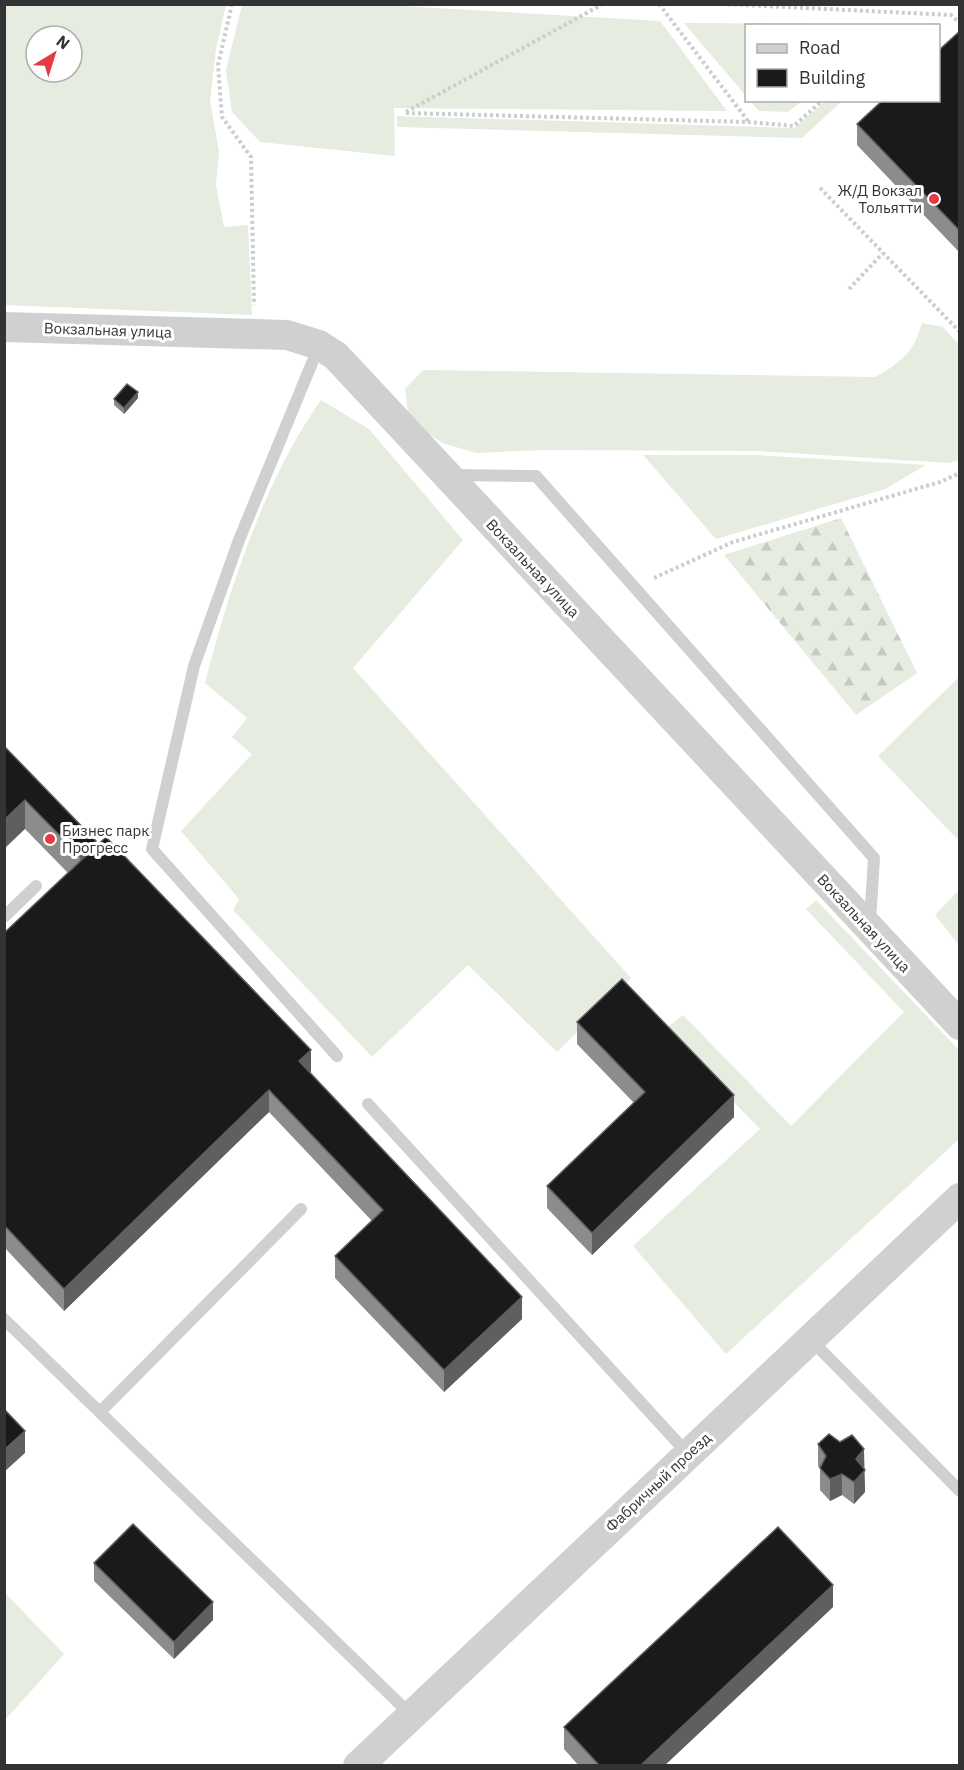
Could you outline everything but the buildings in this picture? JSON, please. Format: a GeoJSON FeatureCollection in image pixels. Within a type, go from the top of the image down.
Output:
{"type":"FeatureCollection","features":[{"type":"Feature","properties":{"kind":"street","name":"Вокзальная улица"},"geometry":{"type":"LineString","coordinates":[[4,327],[287,335],[319,345],[336,356],[960,1025]]}},
{"type":"Feature","properties":{"kind":"street","name":"Фабричный проезд"},"geometry":{"type":"LineString","coordinates":[[358,1766],[960,1198]]}},
{"type":"Feature","properties":{"kind":"lane"},"geometry":{"type":"LineString","coordinates":[[319,345],[239,540],[194,666],[152,849],[337,1056]]}},
{"type":"Feature","properties":{"kind":"lane"},"geometry":{"type":"LineString","coordinates":[[446,475],[536,476],[874,858],[869,929]]}},
{"type":"Feature","properties":{"kind":"lane"},"geometry":{"type":"LineString","coordinates":[[4,916],[36,886]]}},
{"type":"Feature","properties":{"kind":"lane"},"geometry":{"type":"LineString","coordinates":[[368,1104],[688,1454]]}},
{"type":"Feature","properties":{"kind":"lane"},"geometry":{"type":"LineString","coordinates":[[100,1412],[301,1209]]}},
{"type":"Feature","properties":{"kind":"lane"},"geometry":{"type":"LineString","coordinates":[[4,1319],[411,1715]]}},
{"type":"Feature","properties":{"kind":"lane"},"geometry":{"type":"LineString","coordinates":[[810,1340],[960,1491]]}},
{"type":"Feature","properties":{"kind":"path"},"geometry":{"type":"LineString","coordinates":[[232,4],[218,65],[222,117],[251,158],[255,334]]}},
{"type":"Feature","properties":{"kind":"path"},"geometry":{"type":"LineString","coordinates":[[603,4],[406,113],[748,122],[794,126],[821,102]]}},
{"type":"Feature","properties":{"kind":"path"},"geometry":{"type":"LineString","coordinates":[[658,4],[748,122]]}},
{"type":"Feature","properties":{"kind":"path"},"geometry":{"type":"LineString","coordinates":[[722,4],[951,15],[960,23]]}},
{"type":"Feature","properties":{"kind":"path"},"geometry":{"type":"LineString","coordinates":[[820,188],[960,332]]}},
{"type":"Feature","properties":{"kind":"path"},"geometry":{"type":"LineString","coordinates":[[849,289],[882,252]]}},
{"type":"Feature","properties":{"kind":"path"},"geometry":{"type":"LineString","coordinates":[[635,587],[733,542],[940,482],[960,473]]}},
{"type":"Feature","properties":{"kind":"green space"},"geometry":{"type":"Polygon","coordinates":[[[5,4],[226,5],[216,49],[210,100],[219,152],[216,185],[224,227],[248,225],[252,315],[5,305],[5,4]]]}},
{"type":"Feature","properties":{"kind":"green space"},"geometry":{"type":"Polygon","coordinates":[[[242,5],[382,5],[660,21],[727,111],[394,108],[395,156],[260,142],[232,112],[226,70],[242,5]]]}},
{"type":"Feature","properties":{"kind":"green space"},"geometry":{"type":"Polygon","coordinates":[[[684,23],[845,24],[745,24],[745,95],[684,23]]]}},
{"type":"Feature","properties":{"kind":"green space"},"geometry":{"type":"Polygon","coordinates":[[[751,102],[801,102],[788,112],[759,111],[751,102]]]}},
{"type":"Feature","properties":{"kind":"green space"},"geometry":{"type":"Polygon","coordinates":[[[825,102],[841,102],[802,138],[397,127],[397,116],[794,128],[825,102]]]}},
{"type":"Feature","properties":{"kind":"green space"},"geometry":{"type":"Polygon","coordinates":[[[922,323],[943,327],[959,345],[959,460],[949,463],[758,451],[544,450],[476,453],[442,443],[422,429],[408,412],[405,389],[423,370],[875,377],[905,356],[915,342],[922,323]]]}},
{"type":"Feature","properties":{"kind":"green space"},"geometry":{"type":"Polygon","coordinates":[[[321,400],[369,429],[463,540],[353,668],[631,978],[557,1052],[468,965],[372,1057],[233,910],[239,899],[181,831],[252,754],[232,737],[247,718],[205,683],[237,573],[266,499],[301,431],[321,400]]]}},
{"type":"Feature","properties":{"kind":"green space"},"geometry":{"type":"Polygon","coordinates":[[[643,455],[755,455],[926,465],[885,489],[716,539],[643,455]]]}},
{"type":"Feature","properties":{"kind":"green space"},"geometry":{"type":"Polygon","coordinates":[[[841,518],[917,673],[856,715],[724,555],[841,518]]]}},
{"type":"Feature","properties":{"kind":"green space"},"geometry":{"type":"Polygon","coordinates":[[[959,677],[959,841],[878,756],[959,677]]]}},
{"type":"Feature","properties":{"kind":"green space"},"geometry":{"type":"Polygon","coordinates":[[[959,890],[959,945],[935,915],[959,890]]]}},
{"type":"Feature","properties":{"kind":"green space"},"geometry":{"type":"Polygon","coordinates":[[[816,900],[959,1050],[959,1139],[726,1354],[633,1246],[760,1129],[664,1030],[683,1015],[791,1126],[904,1012],[806,909],[816,900]]]}},
{"type":"Feature","properties":{"kind":"green space"},"geometry":{"type":"Polygon","coordinates":[[[5,1593],[64,1654],[5,1720],[5,1593]]]}},
{"type":"Feature","properties":{"kind":"place","name":"Ж/Д Вокзал Тольятти"},"geometry":{"type":"Point","coordinates":[934,199]}},
{"type":"Feature","properties":{"kind":"place","name":"Бизнес парк Прогресс"},"geometry":{"type":"Point","coordinates":[50,839]}}]}
